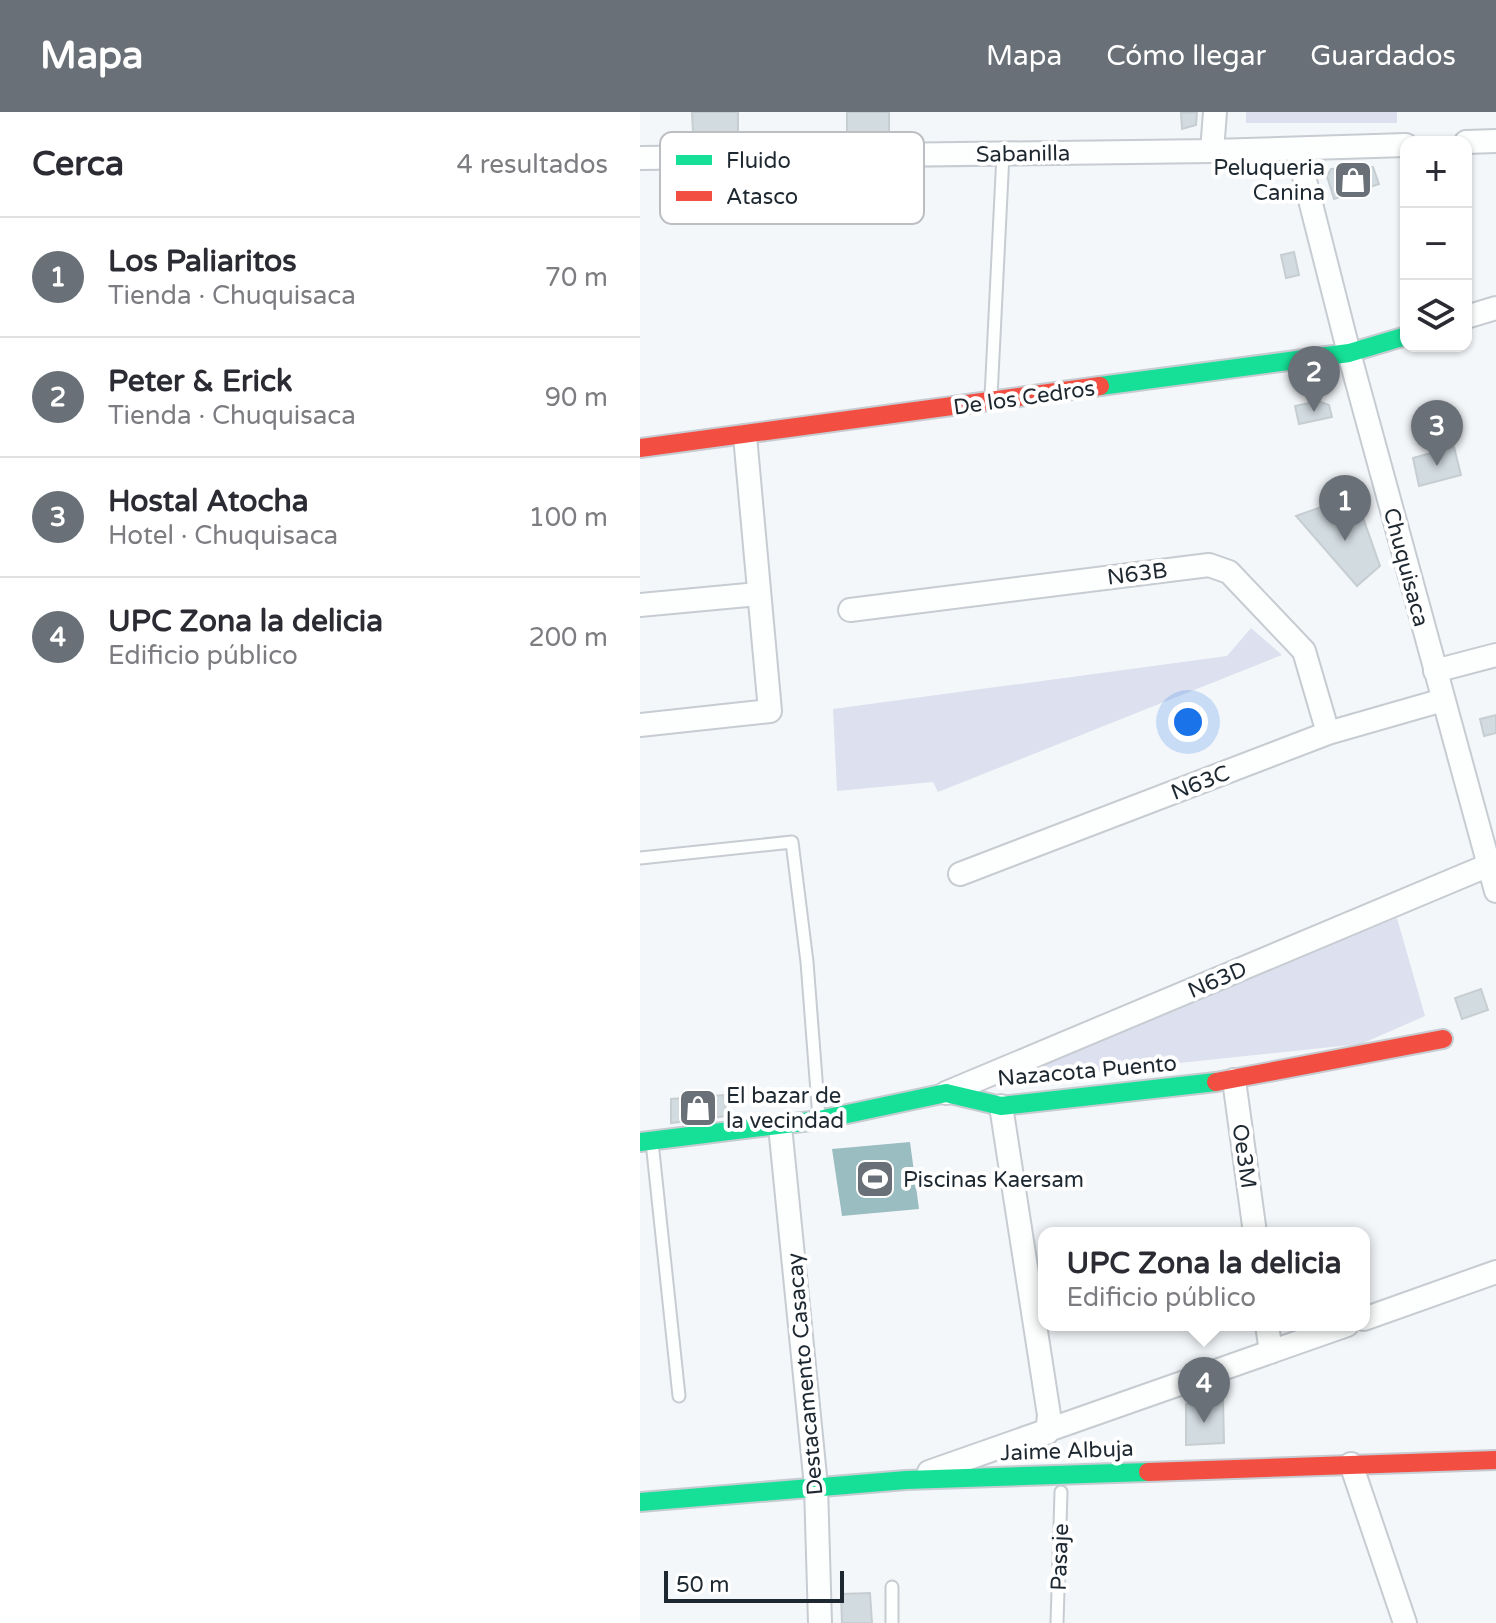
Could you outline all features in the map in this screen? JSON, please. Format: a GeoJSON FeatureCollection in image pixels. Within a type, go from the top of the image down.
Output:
{"type":"FeatureCollection","features":[{"type":"Feature","properties":{"kind":"street"},"geometry":{"type":"LineString","coordinates":[[1212,151],[1215,112]]}},
{"type":"Feature","properties":{"kind":"street"},"geometry":{"type":"LineString","coordinates":[[1472,142],[1496,141]]}},
{"type":"Feature","properties":{"kind":"street","name":"Sabanilla"},"geometry":{"type":"LineString","coordinates":[[924,155],[1400,145]]}},
{"type":"Feature","properties":{"kind":"street","name":"Chuquisaca"},"geometry":{"type":"LineString","coordinates":[[1297,149],[1349,353],[1496,891]]}},
{"type":"Feature","properties":{"kind":"street","name":"Sabanilla"},"geometry":{"type":"LineString","coordinates":[[640,158],[660,158]]}},
{"type":"Feature","properties":{"kind":"street"},"geometry":{"type":"LineString","coordinates":[[1472,315],[1496,308]]}},
{"type":"Feature","properties":{"kind":"street","name":"De los Cedros"},"geometry":{"type":"LineString","coordinates":[[640,448],[1349,353],[1400,338]]}},
{"type":"Feature","properties":{"kind":"street"},"geometry":{"type":"LineString","coordinates":[[640,725],[770,711],[745,436]]}},
{"type":"Feature","properties":{"kind":"street","name":"N63B"},"geometry":{"type":"LineString","coordinates":[[850,610],[1209,565],[1229,572],[1304,651],[1328,733]]}},
{"type":"Feature","properties":{"kind":"street"},"geometry":{"type":"LineString","coordinates":[[640,605],[758,594]]}},
{"type":"Feature","properties":{"kind":"street"},"geometry":{"type":"LineString","coordinates":[[1435,671],[1496,655]]}},
{"type":"Feature","properties":{"kind":"street","name":"N63C"},"geometry":{"type":"LineString","coordinates":[[960,874],[1328,733],[1443,700]]}},
{"type":"Feature","properties":{"kind":"street","name":"N63D"},"geometry":{"type":"LineString","coordinates":[[946,1093],[1489,865]]}},
{"type":"Feature","properties":{"kind":"street","name":"Nazacota Puento"},"geometry":{"type":"LineString","coordinates":[[646,1141],[819,1120],[946,1093],[1001,1106],[1234,1080],[1443,1039]]}},
{"type":"Feature","properties":{"kind":"street","name":"Oe3M"},"geometry":{"type":"LineString","coordinates":[[1234,1080],[1254,1227]]}},
{"type":"Feature","properties":{"kind":"street"},"geometry":{"type":"LineString","coordinates":[[1001,1106],[1049,1415],[1047,1433]]}},
{"type":"Feature","properties":{"kind":"street","name":"Destacamento Casacay"},"geometry":{"type":"LineString","coordinates":[[780,1126],[816,1486],[820,1623]]}},
{"type":"Feature","properties":{"kind":"street"},"geometry":{"type":"LineString","coordinates":[[1370,1317],[1496,1272]]}},
{"type":"Feature","properties":{"kind":"street"},"geometry":{"type":"LineString","coordinates":[[1268,1331],[1271,1352]]}},
{"type":"Feature","properties":{"kind":"street"},"geometry":{"type":"LineString","coordinates":[[906,1480],[1330,1331]]}},
{"type":"Feature","properties":{"kind":"street","name":"Jaime Albuja"},"geometry":{"type":"LineString","coordinates":[[640,1502],[906,1480],[1496,1460]]}},
{"type":"Feature","properties":{"kind":"street"},"geometry":{"type":"LineString","coordinates":[[1351,1464],[1405,1623]]}},
{"type":"Feature","properties":{"kind":"lane"},"geometry":{"type":"LineString","coordinates":[[991,402],[1003,154]]}},
{"type":"Feature","properties":{"kind":"lane"},"geometry":{"type":"LineString","coordinates":[[640,858],[792,842],[807,962],[819,1120]]}},
{"type":"Feature","properties":{"kind":"lane"},"geometry":{"type":"LineString","coordinates":[[646,1141],[679,1396]]}},
{"type":"Feature","properties":{"kind":"lane","name":"Pasaje"},"geometry":{"type":"LineString","coordinates":[[1057,1623],[1061,1492]]}},
{"type":"Feature","properties":{"kind":"lane"},"geometry":{"type":"LineString","coordinates":[[892,1587],[892,1623]]}},
{"type":"Feature","properties":{"kind":"shaded area"},"geometry":{"type":"Polygon","coordinates":[[[1246,112],[1397,112],[1397,123],[1246,123],[1246,112]]]}},
{"type":"Feature","properties":{"kind":"shaded area"},"geometry":{"type":"Polygon","coordinates":[[[1251,628],[1282,655],[938,792],[933,782],[837,791],[833,709],[1227,656],[1251,628]]]}},
{"type":"Feature","properties":{"kind":"shaded area"},"geometry":{"type":"Polygon","coordinates":[[[1397,918],[1425,1016],[1361,1044],[979,1084],[1397,918]]]}},
{"type":"Feature","properties":{"kind":"water","name":"Piscinas Kaersam"},"geometry":{"type":"Polygon","coordinates":[[[910,1142],[919,1209],[842,1216],[832,1149],[910,1142]]]}},
{"type":"Feature","properties":{"kind":"building"},"geometry":{"type":"Polygon","coordinates":[[[692,112],[738,112],[738,132],[693,132],[692,112]]]}},
{"type":"Feature","properties":{"kind":"building"},"geometry":{"type":"Polygon","coordinates":[[[847,112],[889,112],[889,132],[847,132],[847,112]]]}},
{"type":"Feature","properties":{"kind":"building"},"geometry":{"type":"Polygon","coordinates":[[[1197,112],[1196,125],[1182,129],[1181,113],[1197,112]]]}},
{"type":"Feature","properties":{"kind":"building","name":"Peluqueria Canina"},"geometry":{"type":"Polygon","coordinates":[[[1373,167],[1379,184],[1334,199],[1327,176],[1331,169],[1373,167]]]}},
{"type":"Feature","properties":{"kind":"building"},"geometry":{"type":"Polygon","coordinates":[[[1294,252],[1299,275],[1286,278],[1281,255],[1294,252]]]}},
{"type":"Feature","properties":{"kind":"building"},"geometry":{"type":"Polygon","coordinates":[[[1318,401],[1329,405],[1332,417],[1299,424],[1295,406],[1318,401]]]}},
{"type":"Feature","properties":{"kind":"building"},"geometry":{"type":"Polygon","coordinates":[[[1454,447],[1461,475],[1419,486],[1413,458],[1454,447]]]}},
{"type":"Feature","properties":{"kind":"building"},"geometry":{"type":"Polygon","coordinates":[[[1355,495],[1380,566],[1357,586],[1296,516],[1355,495]]]}},
{"type":"Feature","properties":{"kind":"building"},"geometry":{"type":"Polygon","coordinates":[[[1496,715],[1496,733],[1484,736],[1480,719],[1496,715]]]}},
{"type":"Feature","properties":{"kind":"building"},"geometry":{"type":"Polygon","coordinates":[[[1481,989],[1488,1010],[1462,1019],[1455,998],[1481,989]]]}},
{"type":"Feature","properties":{"kind":"building","name":"El bazar de la vecindad"},"geometry":{"type":"Polygon","coordinates":[[[724,1095],[727,1116],[671,1123],[671,1099],[724,1095]]]}},
{"type":"Feature","properties":{"kind":"building"},"geometry":{"type":"Polygon","coordinates":[[[1223,1398],[1224,1443],[1186,1445],[1186,1404],[1223,1398]]]}},
{"type":"Feature","properties":{"kind":"building"},"geometry":{"type":"Polygon","coordinates":[[[870,1593],[872,1623],[842,1623],[841,1594],[870,1593]]]}},
{"type":"Feature","properties":{"kind":"traffic: fast"},"geometry":{"type":"LineString","coordinates":[[1100,386],[1349,353],[1400,338]]}},
{"type":"Feature","properties":{"kind":"traffic: fast"},"geometry":{"type":"LineString","coordinates":[[640,1142],[819,1120],[946,1093],[1001,1106],[1216,1082]]}},
{"type":"Feature","properties":{"kind":"traffic: fast"},"geometry":{"type":"LineString","coordinates":[[640,1502],[906,1480],[1148,1472]]}},
{"type":"Feature","properties":{"kind":"traffic: jam"},"geometry":{"type":"LineString","coordinates":[[640,448],[1100,386]]}},
{"type":"Feature","properties":{"kind":"traffic: jam"},"geometry":{"type":"LineString","coordinates":[[1216,1082],[1443,1039]]}},
{"type":"Feature","properties":{"kind":"traffic: jam"},"geometry":{"type":"LineString","coordinates":[[1148,1472],[1496,1460]]}},
{"type":"Feature","properties":{"kind":"place","name":"Peluqueria Canina"},"geometry":{"type":"Point","coordinates":[1353,180]}},
{"type":"Feature","properties":{"kind":"place","name":"Peter & Erick"},"geometry":{"type":"Point","coordinates":[1314,412]}},
{"type":"Feature","properties":{"kind":"place","name":"Hostal Atocha"},"geometry":{"type":"Point","coordinates":[1437,466]}},
{"type":"Feature","properties":{"kind":"place","name":"Los Paliaritos"},"geometry":{"type":"Point","coordinates":[1345,541]}},
{"type":"Feature","properties":{"kind":"place","name":"El bazar de la vecindad"},"geometry":{"type":"Point","coordinates":[698,1108]}},
{"type":"Feature","properties":{"kind":"place","name":"Piscinas Kaersam"},"geometry":{"type":"Point","coordinates":[875,1179]}},
{"type":"Feature","properties":{"kind":"place","name":"UPC Zona la delicia"},"geometry":{"type":"Point","coordinates":[1204,1423]}}]}
